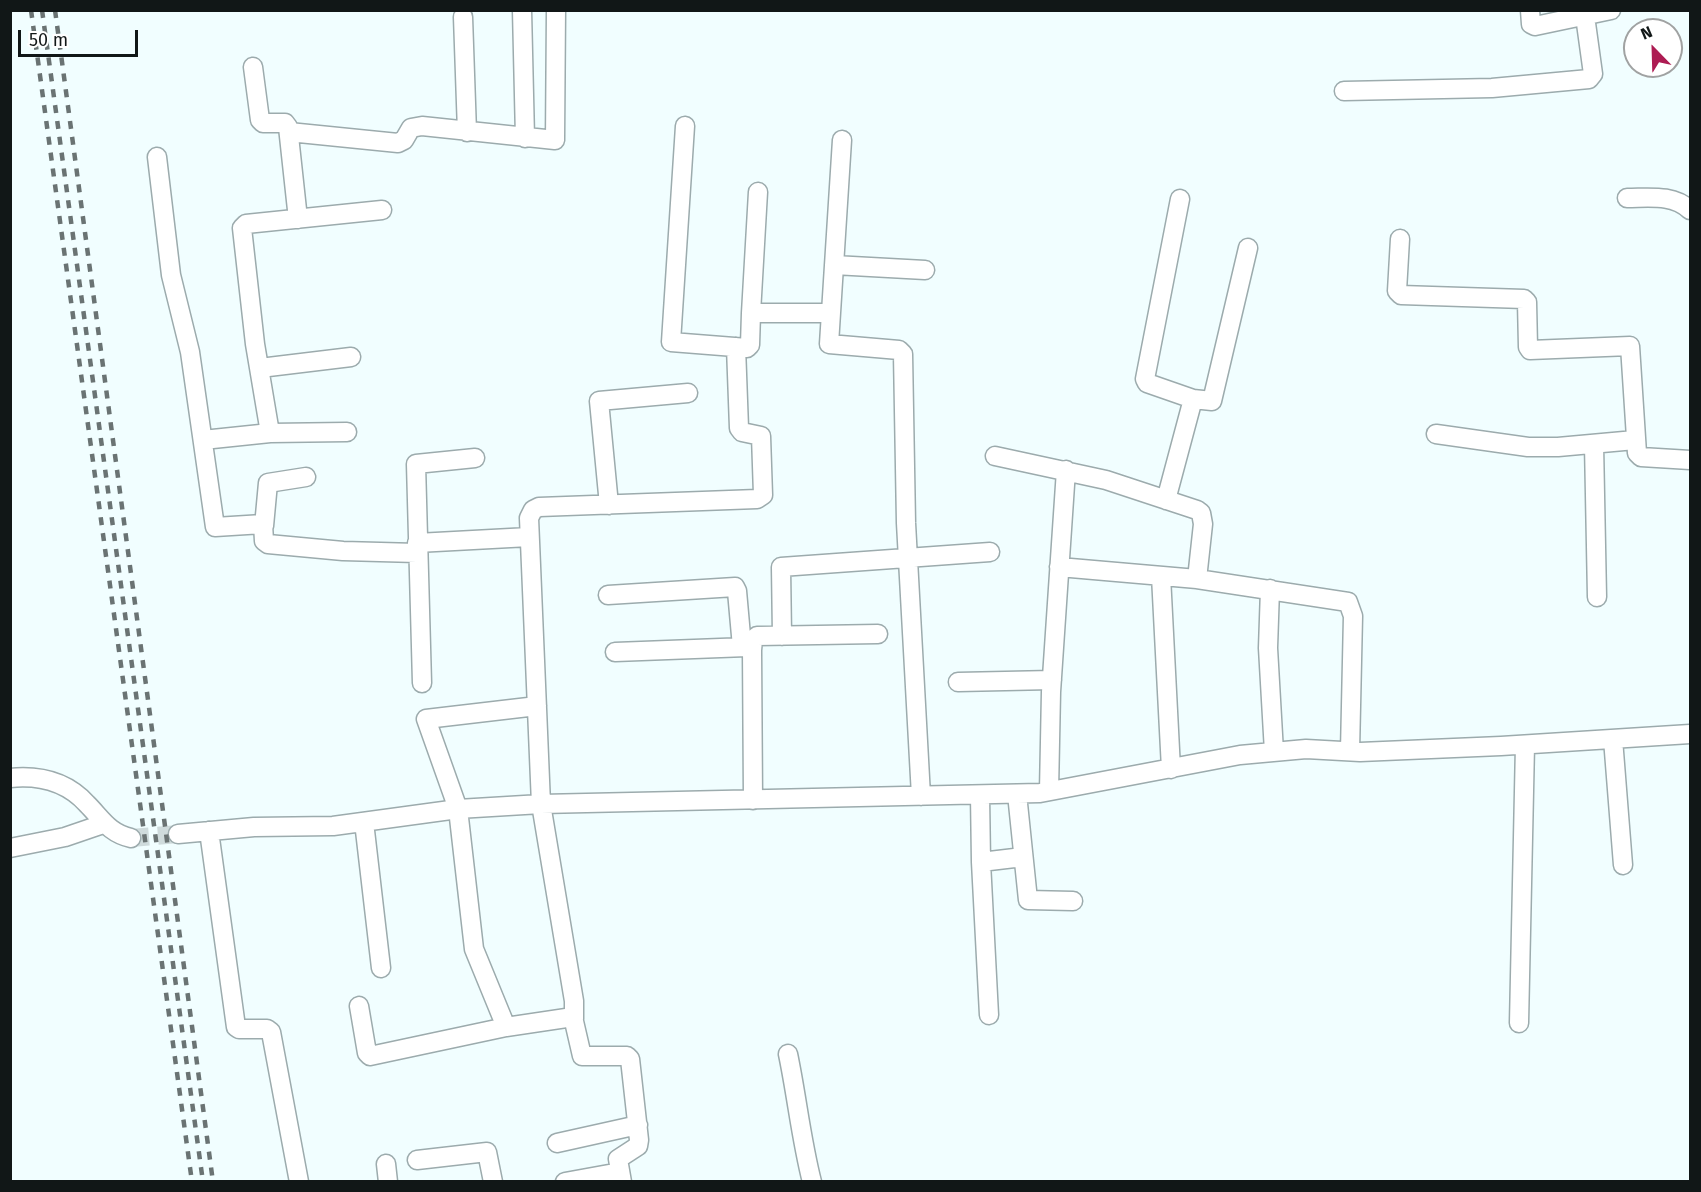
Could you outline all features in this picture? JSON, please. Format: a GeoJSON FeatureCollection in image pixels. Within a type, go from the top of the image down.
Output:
{"type":"FeatureCollection","features":[{"type":"Feature","properties":{"kind":"street"},"geometry":{"type":"LineString","coordinates":[[522,10],[525,138]]}},
{"type":"Feature","properties":{"kind":"street"},"geometry":{"type":"LineString","coordinates":[[289,132],[398,143],[416,127],[552,141],[557,138],[556,10]]}},
{"type":"Feature","properties":{"kind":"street"},"geometry":{"type":"LineString","coordinates":[[1530,10],[1531,24],[1535,27],[1611,10]]}},
{"type":"Feature","properties":{"kind":"street"},"geometry":{"type":"LineString","coordinates":[[463,16],[467,132]]}},
{"type":"Feature","properties":{"kind":"street"},"geometry":{"type":"LineString","coordinates":[[1344,92],[1492,87],[1590,79],[1593,74],[1585,16]]}},
{"type":"Feature","properties":{"kind":"street"},"geometry":{"type":"LineString","coordinates":[[254,67],[260,120],[285,123],[289,132],[298,219]]}},
{"type":"Feature","properties":{"kind":"street"},"geometry":{"type":"LineString","coordinates":[[685,126],[670,341],[673,344],[747,348],[750,345],[758,192]]}},
{"type":"Feature","properties":{"kind":"street"},"geometry":{"type":"LineString","coordinates":[[842,140],[830,345],[899,350],[903,354],[908,557],[921,796]]}},
{"type":"Feature","properties":{"kind":"street"},"geometry":{"type":"LineString","coordinates":[[157,157],[171,275],[190,352],[215,527],[261,524],[264,526]]}},
{"type":"Feature","properties":{"kind":"street"},"geometry":{"type":"LineString","coordinates":[[1627,198],[1665,198],[1683,204],[1690,210]]}},
{"type":"Feature","properties":{"kind":"street"},"geometry":{"type":"LineString","coordinates":[[1180,199],[1145,380],[1193,399],[1212,401],[1248,248]]}},
{"type":"Feature","properties":{"kind":"street"},"geometry":{"type":"LineString","coordinates":[[270,433],[242,228],[246,224],[382,210]]}},
{"type":"Feature","properties":{"kind":"street"},"geometry":{"type":"LineString","coordinates":[[1400,239],[1397,291],[1401,295],[1524,299],[1527,302],[1528,347],[1530,350],[1630,346],[1637,453],[1641,457],[1690,460]]}},
{"type":"Feature","properties":{"kind":"street"},"geometry":{"type":"LineString","coordinates":[[834,265],[925,270]]}},
{"type":"Feature","properties":{"kind":"street"},"geometry":{"type":"LineString","coordinates":[[751,313],[831,313]]}},
{"type":"Feature","properties":{"kind":"street"},"geometry":{"type":"LineString","coordinates":[[564,1182],[621,1177],[618,1159],[639,1143],[630,1059],[627,1056],[582,1056],[574,1018],[574,1001],[541,804],[529,537],[530,514],[539,507],[757,498],[763,495],[761,436],[742,432],[739,428],[736,347]]}},
{"type":"Feature","properties":{"kind":"street"},"geometry":{"type":"LineString","coordinates":[[260,368],[351,357]]}},
{"type":"Feature","properties":{"kind":"street"},"geometry":{"type":"LineString","coordinates":[[609,505],[599,401],[688,393]]}},
{"type":"Feature","properties":{"kind":"street"},"geometry":{"type":"LineString","coordinates":[[1166,500],[1193,399]]}},
{"type":"Feature","properties":{"kind":"street"},"geometry":{"type":"LineString","coordinates":[[203,440],[270,433],[347,432]]}},
{"type":"Feature","properties":{"kind":"street"},"geometry":{"type":"LineString","coordinates":[[1436,434],[1528,447],[1635,440]]}},
{"type":"Feature","properties":{"kind":"street"},"geometry":{"type":"LineString","coordinates":[[1594,444],[1597,597]]}},
{"type":"Feature","properties":{"kind":"street"},"geometry":{"type":"LineString","coordinates":[[995,456],[1066,470],[1201,513],[1203,524],[1197,579]]}},
{"type":"Feature","properties":{"kind":"street"},"geometry":{"type":"LineString","coordinates":[[422,683],[417,548],[417,464],[474,458]]}},
{"type":"Feature","properties":{"kind":"street"},"geometry":{"type":"LineString","coordinates":[[1049,791],[1052,680],[1066,470]]}},
{"type":"Feature","properties":{"kind":"street"},"geometry":{"type":"LineString","coordinates":[[306,477],[268,483],[264,541],[268,544],[343,551],[417,548],[529,537]]}},
{"type":"Feature","properties":{"kind":"street"},"geometry":{"type":"LineString","coordinates":[[782,636],[781,567],[990,552]]}},
{"type":"Feature","properties":{"kind":"street"},"geometry":{"type":"LineString","coordinates":[[1059,567],[1197,579],[1343,599],[1352,608],[1350,751]]}},
{"type":"Feature","properties":{"kind":"street"},"geometry":{"type":"LineString","coordinates":[[1161,576],[1171,769]]}},
{"type":"Feature","properties":{"kind":"street"},"geometry":{"type":"LineString","coordinates":[[608,595],[735,588],[747,649],[753,800]]}},
{"type":"Feature","properties":{"kind":"street"},"geometry":{"type":"LineString","coordinates":[[1270,589],[1268,648],[1274,752]]}},
{"type":"Feature","properties":{"kind":"street"},"geometry":{"type":"LineString","coordinates":[[747,649],[755,637],[878,634]]}},
{"type":"Feature","properties":{"kind":"street"},"geometry":{"type":"LineString","coordinates":[[615,652],[747,649]]}},
{"type":"Feature","properties":{"kind":"street"},"geometry":{"type":"LineString","coordinates":[[957,682],[1052,680]]}},
{"type":"Feature","properties":{"kind":"street"},"geometry":{"type":"LineString","coordinates":[[506,1027],[472,940],[458,809],[426,719],[537,706]]}},
{"type":"Feature","properties":{"kind":"street"},"geometry":{"type":"LineString","coordinates":[[178,834],[254,827],[333,826],[458,809],[541,804],[1017,794],[1049,791],[1240,755],[1306,749],[1350,751],[1525,745],[1690,734]]}},
{"type":"Feature","properties":{"kind":"street"},"geometry":{"type":"LineString","coordinates":[[1613,739],[1623,865]]}},
{"type":"Feature","properties":{"kind":"street"},"geometry":{"type":"LineString","coordinates":[[1519,1023],[1525,745]]}},
{"type":"Feature","properties":{"kind":"street"},"geometry":{"type":"LineString","coordinates":[[10,778],[38,777],[66,786],[87,803],[104,824],[118,835],[130,838]]}},
{"type":"Feature","properties":{"kind":"street"},"geometry":{"type":"LineString","coordinates":[[1017,794],[1029,902],[1072,901]]}},
{"type":"Feature","properties":{"kind":"street"},"geometry":{"type":"LineString","coordinates":[[980,795],[989,1015]]}},
{"type":"Feature","properties":{"kind":"street"},"geometry":{"type":"LineString","coordinates":[[364,822],[381,968]]}},
{"type":"Feature","properties":{"kind":"street"},"geometry":{"type":"LineString","coordinates":[[10,848],[52,840],[104,824]]}},
{"type":"Feature","properties":{"kind":"street"},"geometry":{"type":"LineString","coordinates":[[208,831],[236,1027],[239,1029],[267,1029],[271,1032],[299,1182]]}},
{"type":"Feature","properties":{"kind":"street"},"geometry":{"type":"LineString","coordinates":[[981,862],[1023,858]]}},
{"type":"Feature","properties":{"kind":"street"},"geometry":{"type":"LineString","coordinates":[[359,1006],[367,1053],[370,1056],[506,1027],[574,1018]]}},
{"type":"Feature","properties":{"kind":"street"},"geometry":{"type":"LineString","coordinates":[[788,1054],[800,1111],[800,1138],[812,1182]]}},
{"type":"Feature","properties":{"kind":"street"},"geometry":{"type":"LineString","coordinates":[[557,1143],[638,1125]]}},
{"type":"Feature","properties":{"kind":"street"},"geometry":{"type":"LineString","coordinates":[[417,1160],[485,1152],[489,1156],[493,1182]]}},
{"type":"Feature","properties":{"kind":"tunnel"},"geometry":{"type":"LineString","coordinates":[[131,838],[178,834]]}},
{"type":"Feature","properties":{"kind":"railway"},"geometry":{"type":"LineString","coordinates":[[31,10],[192,1182]]}},
{"type":"Feature","properties":{"kind":"railway"},"geometry":{"type":"LineString","coordinates":[[42,10],[203,1182]]}},
{"type":"Feature","properties":{"kind":"railway"},"geometry":{"type":"LineString","coordinates":[[55,10],[213,1182]]}}]}
